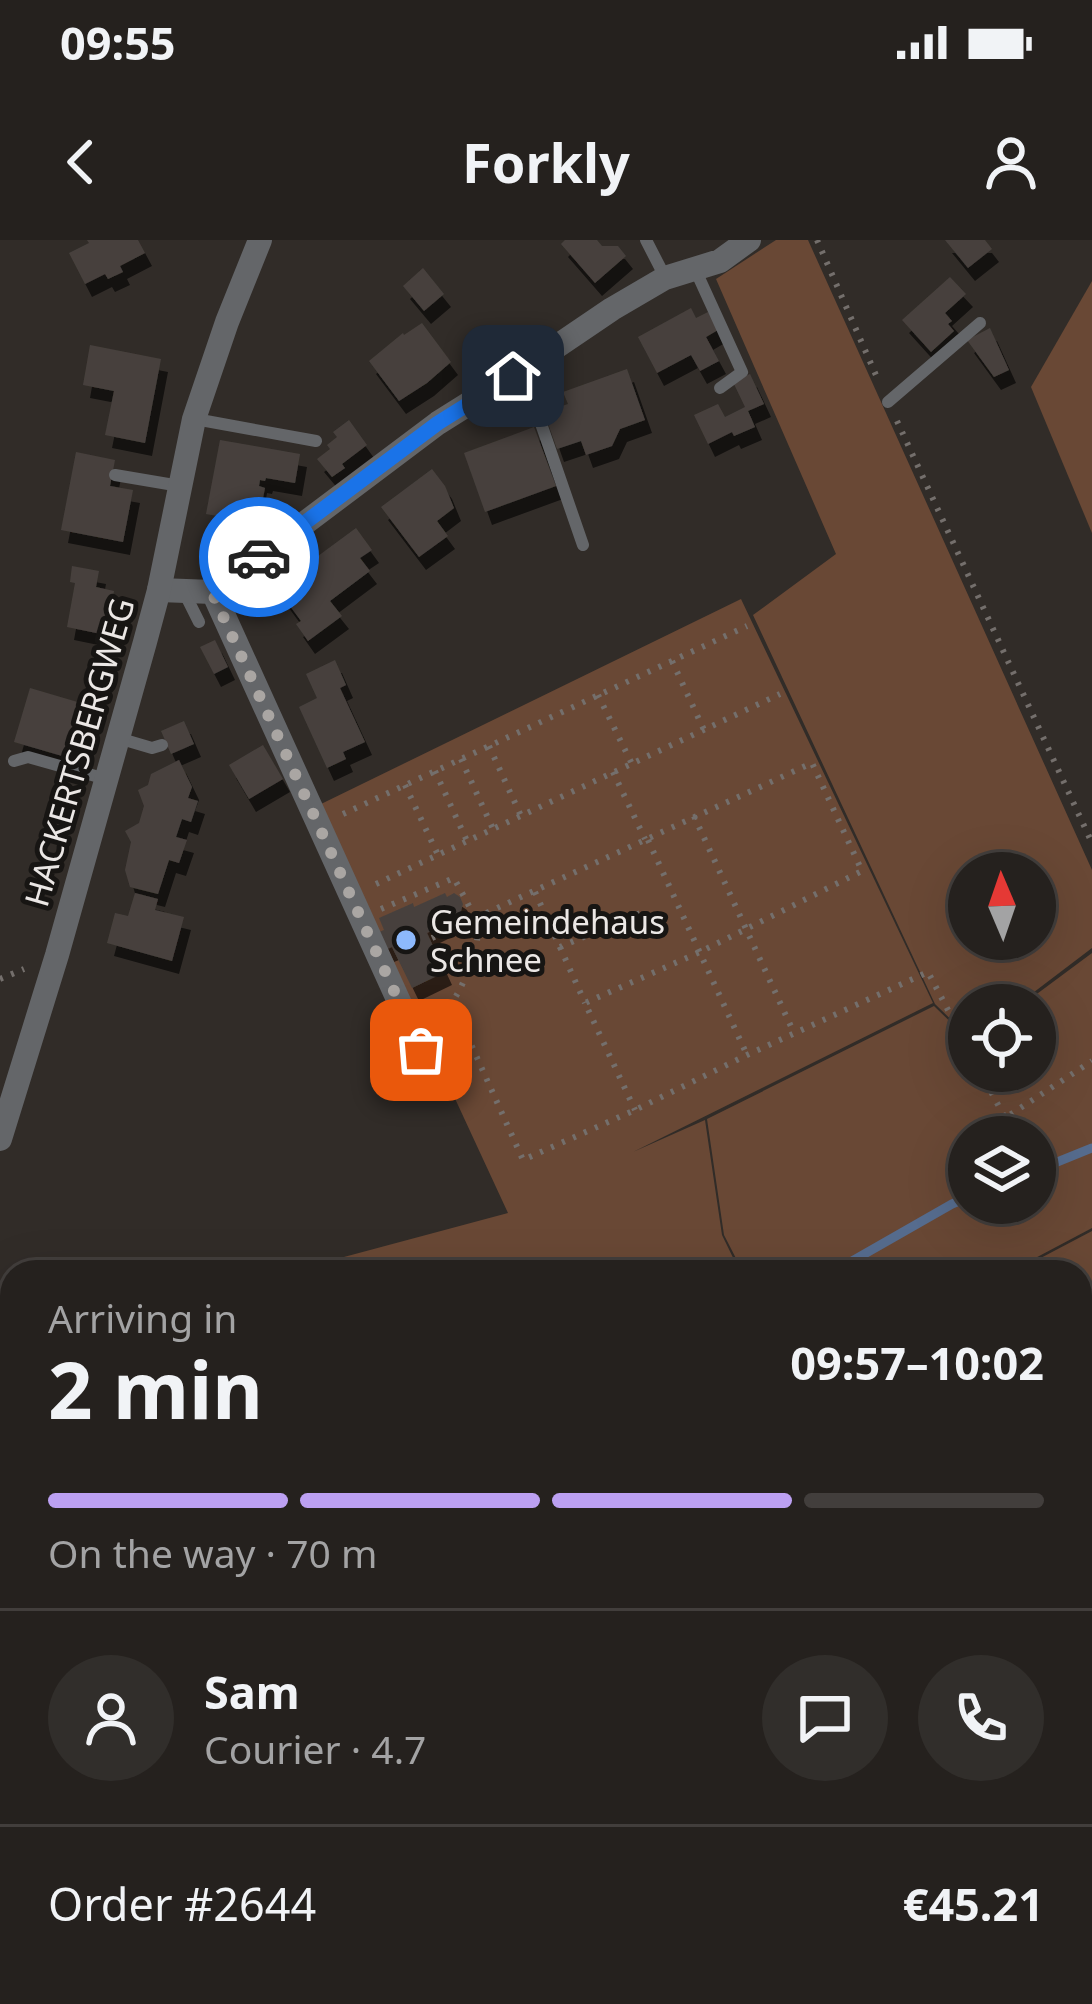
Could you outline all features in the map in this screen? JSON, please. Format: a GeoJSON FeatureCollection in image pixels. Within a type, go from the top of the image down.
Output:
{"type":"FeatureCollection","features":[{"type":"Feature","properties":{"kind":"street","name":"HACKERTSBERGWEG"},"geometry":{"type":"LineString","coordinates":[[0,1138],[118,738],[171,591],[180,486],[194,419],[260,240]]}},
{"type":"Feature","properties":{"kind":"street"},"geometry":{"type":"LineString","coordinates":[[421,1050],[212,592],[438,423],[612,309],[665,278],[720,261],[749,240]]}},
{"type":"Feature","properties":{"kind":"street","name":"HACKERTSBERGWEG"},"geometry":{"type":"LineString","coordinates":[[171,591],[212,592]]}},
{"type":"Feature","properties":{"kind":"lane"},"geometry":{"type":"LineString","coordinates":[[646,240],[665,278]]}},
{"type":"Feature","properties":{"kind":"lane"},"geometry":{"type":"LineString","coordinates":[[695,269],[742,372],[720,388]]}},
{"type":"Feature","properties":{"kind":"lane"},"geometry":{"type":"LineString","coordinates":[[888,402],[980,323]]}},
{"type":"Feature","properties":{"kind":"lane"},"geometry":{"type":"LineString","coordinates":[[513,376],[537,412],[583,545]]}},
{"type":"Feature","properties":{"kind":"lane"},"geometry":{"type":"LineString","coordinates":[[194,419],[316,441]]}},
{"type":"Feature","properties":{"kind":"lane"},"geometry":{"type":"LineString","coordinates":[[115,475],[180,486]]}},
{"type":"Feature","properties":{"kind":"lane"},"geometry":{"type":"LineString","coordinates":[[171,591],[199,622]]}},
{"type":"Feature","properties":{"kind":"lane"},"geometry":{"type":"LineString","coordinates":[[118,738],[152,748],[162,745]]}},
{"type":"Feature","properties":{"kind":"lane"},"geometry":{"type":"LineString","coordinates":[[14,761],[28,757],[106,779]]}},
{"type":"Feature","properties":{"kind":"path"},"geometry":{"type":"LineString","coordinates":[[817,240],[1092,843]]}},
{"type":"Feature","properties":{"kind":"path"},"geometry":{"type":"LineString","coordinates":[[319,825],[748,626]]}},
{"type":"Feature","properties":{"kind":"path"},"geometry":{"type":"LineString","coordinates":[[672,661],[704,730]]}},
{"type":"Feature","properties":{"kind":"path"},"geometry":{"type":"LineString","coordinates":[[356,907],[438,855],[780,694]]}},
{"type":"Feature","properties":{"kind":"path"},"geometry":{"type":"LineString","coordinates":[[598,695],[632,764]]}},
{"type":"Feature","properties":{"kind":"path"},"geometry":{"type":"LineString","coordinates":[[489,746],[521,816]]}},
{"type":"Feature","properties":{"kind":"path"},"geometry":{"type":"LineString","coordinates":[[461,759],[493,829]]}},
{"type":"Feature","properties":{"kind":"path"},"geometry":{"type":"LineString","coordinates":[[432,938],[812,763],[862,871],[585,1003]]}},
{"type":"Feature","properties":{"kind":"path"},"geometry":{"type":"LineString","coordinates":[[435,771],[467,841]]}},
{"type":"Feature","properties":{"kind":"path"},"geometry":{"type":"LineString","coordinates":[[614,772],[747,1054]]}},
{"type":"Feature","properties":{"kind":"path"},"geometry":{"type":"LineString","coordinates":[[405,784],[438,855]]}},
{"type":"Feature","properties":{"kind":"path"},"geometry":{"type":"LineString","coordinates":[[694,816],[794,1033]]}},
{"type":"Feature","properties":{"kind":"path"},"geometry":{"type":"LineString","coordinates":[[356,907],[454,878],[476,919],[479,944],[458,996],[446,1010]]}},
{"type":"Feature","properties":{"kind":"path"},"geometry":{"type":"LineString","coordinates":[[535,892],[635,1111]]}},
{"type":"Feature","properties":{"kind":"path"},"geometry":{"type":"LineString","coordinates":[[560,947],[645,911]]}},
{"type":"Feature","properties":{"kind":"path"},"geometry":{"type":"LineString","coordinates":[[452,1002],[523,1160],[928,972],[948,1010]]}},
{"type":"Feature","properties":{"kind":"path"},"geometry":{"type":"LineString","coordinates":[[1056,1085],[1092,1061]]}},
{"type":"Feature","properties":{"kind":"path"},"geometry":{"type":"LineString","coordinates":[[991,1092],[1005,1118],[1045,1092]]}},
{"type":"Feature","properties":{"kind":"shaded area"},"geometry":{"type":"Polygon","coordinates":[[[776,240],[808,240],[1092,870],[1092,948],[1045,984],[948,984],[948,1017],[935,1004],[753,615],[836,554],[716,279],[776,240]]]}},
{"type":"Feature","properties":{"kind":"shaded area"},"geometry":{"type":"Polygon","coordinates":[[[1092,281],[1092,533],[1031,387],[1092,281]]]}},
{"type":"Feature","properties":{"kind":"shaded area"},"geometry":{"type":"Polygon","coordinates":[[[741,599],[933,1003],[633,1152],[705,1120],[722,1235],[734,1260],[333,1260],[508,1213],[319,805],[741,599]]]}},
{"type":"Feature","properties":{"kind":"shaded area"},"geometry":{"type":"Polygon","coordinates":[[[1092,953],[1092,1228],[1032,1260],[737,1260],[724,1235],[707,1119],[934,1006],[948,1020],[948,1092],[1056,1092],[1056,984],[1050,984],[1092,953]]]}},
{"type":"Feature","properties":{"kind":"shaded area"},"geometry":{"type":"Polygon","coordinates":[[[1092,1231],[1092,1260],[1037,1260],[1092,1231]]]}},
{"type":"Feature","properties":{"kind":"building"},"geometry":{"type":"Polygon","coordinates":[[[87,240],[138,240],[145,253],[120,266],[123,272],[85,284],[69,253],[89,243],[87,240]]]}},
{"type":"Feature","properties":{"kind":"building"},"geometry":{"type":"Polygon","coordinates":[[[597,240],[602,246],[618,246],[626,256],[595,283],[561,244],[597,240]]]}},
{"type":"Feature","properties":{"kind":"building"},"geometry":{"type":"Polygon","coordinates":[[[945,240],[985,240],[992,249],[968,268],[945,240]]]}},
{"type":"Feature","properties":{"kind":"building"},"geometry":{"type":"Polygon","coordinates":[[[423,268],[444,294],[424,311],[403,286],[423,268]]]}},
{"type":"Feature","properties":{"kind":"building"},"geometry":{"type":"Polygon","coordinates":[[[950,277],[966,294],[945,313],[954,331],[931,352],[902,320],[950,277]]]}},
{"type":"Feature","properties":{"kind":"building"},"geometry":{"type":"Polygon","coordinates":[[[691,308],[696,318],[708,312],[718,330],[706,337],[719,361],[700,371],[691,355],[657,373],[638,337],[691,308]]]}},
{"type":"Feature","properties":{"kind":"building"},"geometry":{"type":"Polygon","coordinates":[[[422,323],[451,362],[399,401],[369,361],[422,323]]]}},
{"type":"Feature","properties":{"kind":"building"},"geometry":{"type":"Polygon","coordinates":[[[990,328],[1009,370],[994,377],[967,340],[990,328]]]}},
{"type":"Feature","properties":{"kind":"building"},"geometry":{"type":"Polygon","coordinates":[[[90,345],[161,359],[145,443],[105,435],[114,391],[83,385],[90,345]]]}},
{"type":"Feature","properties":{"kind":"building"},"geometry":{"type":"Polygon","coordinates":[[[627,369],[645,420],[620,429],[612,446],[586,455],[581,441],[557,449],[544,412],[568,404],[563,392],[627,369]]]}},
{"type":"Feature","properties":{"kind":"building"},"geometry":{"type":"Polygon","coordinates":[[[750,374],[764,404],[748,411],[755,427],[708,444],[694,415],[718,404],[725,417],[745,407],[733,382],[750,374]]]}},
{"type":"Feature","properties":{"kind":"building"},"geometry":{"type":"Polygon","coordinates":[[[349,420],[367,445],[332,477],[317,459],[330,449],[327,445],[337,437],[333,432],[349,420]]]}},
{"type":"Feature","properties":{"kind":"building"},"geometry":{"type":"Polygon","coordinates":[[[534,427],[556,486],[485,512],[464,453],[534,427]]]}},
{"type":"Feature","properties":{"kind":"building"},"geometry":{"type":"Polygon","coordinates":[[[220,440],[300,454],[295,483],[260,480],[259,486],[265,488],[262,503],[255,502],[252,522],[206,514],[220,440]]]}},
{"type":"Feature","properties":{"kind":"building"},"geometry":{"type":"Polygon","coordinates":[[[76,452],[115,460],[110,486],[133,490],[123,542],[61,530],[76,452]]]}},
{"type":"Feature","properties":{"kind":"building"},"geometry":{"type":"Polygon","coordinates":[[[432,469],[454,508],[437,521],[448,536],[419,557],[381,507],[432,469]]]}},
{"type":"Feature","properties":{"kind":"building"},"geometry":{"type":"Polygon","coordinates":[[[356,528],[372,550],[360,558],[370,571],[330,601],[342,616],[308,641],[296,624],[301,621],[276,587],[356,528]]]}},
{"type":"Feature","properties":{"kind":"building"},"geometry":{"type":"Polygon","coordinates":[[[72,566],[99,571],[96,587],[114,591],[106,635],[67,627],[75,583],[70,582],[72,566]]]}},
{"type":"Feature","properties":{"kind":"building"},"geometry":{"type":"Polygon","coordinates":[[[215,640],[228,667],[214,674],[200,647],[215,640]]]}},
{"type":"Feature","properties":{"kind":"building"},"geometry":{"type":"Polygon","coordinates":[[[335,660],[346,685],[340,688],[365,742],[343,752],[346,759],[327,768],[299,707],[317,698],[306,674],[335,660]]]}},
{"type":"Feature","properties":{"kind":"building"},"geometry":{"type":"Polygon","coordinates":[[[30,688],[91,706],[76,760],[14,742],[30,688]]]}},
{"type":"Feature","properties":{"kind":"building"},"geometry":{"type":"Polygon","coordinates":[[[184,721],[194,744],[171,754],[161,731],[184,721]]]}},
{"type":"Feature","properties":{"kind":"building"},"geometry":{"type":"Polygon","coordinates":[[[263,745],[283,779],[249,799],[229,765],[263,745]]]}},
{"type":"Feature","properties":{"kind":"building"},"geometry":{"type":"Polygon","coordinates":[[[179,760],[192,787],[188,798],[198,801],[191,822],[182,819],[176,837],[187,840],[179,863],[169,860],[158,894],[130,887],[125,870],[131,842],[125,831],[139,823],[144,806],[138,790],[148,785],[151,774],[179,760]]]}},
{"type":"Feature","properties":{"kind":"building"},"geometry":{"type":"Polygon","coordinates":[[[135,893],[158,899],[155,910],[184,917],[172,961],[107,943],[115,913],[128,916],[135,893]]]}},
{"type":"Feature","properties":{"kind":"building","name":"Gemeindehaus Schnee"},"geometry":{"type":"Polygon","coordinates":[[[445,893],[460,897],[461,911],[457,918],[427,933],[445,972],[412,988],[392,947],[387,949],[379,918],[445,893]]]}},
{"type":"Feature","properties":{"kind":"waterway"},"geometry":{"type":"LineString","coordinates":[[1056,1163],[1092,1148]]}},
{"type":"Feature","properties":{"kind":"waterway"},"geometry":{"type":"LineString","coordinates":[[854,1260],[948,1206]]}},
{"type":"Feature","properties":{"kind":"way so far"},"geometry":{"type":"LineString","coordinates":[[259,557],[212,592],[421,1050]]}},
{"type":"Feature","properties":{"kind":"place","name":"Gemeindehaus Schnee"},"geometry":{"type":"Point","coordinates":[406,940]}},
{"type":"Feature","properties":{"kind":"route"},"geometry":{"type":"LineString","coordinates":[[259,557],[438,423],[513,376]]}}]}
